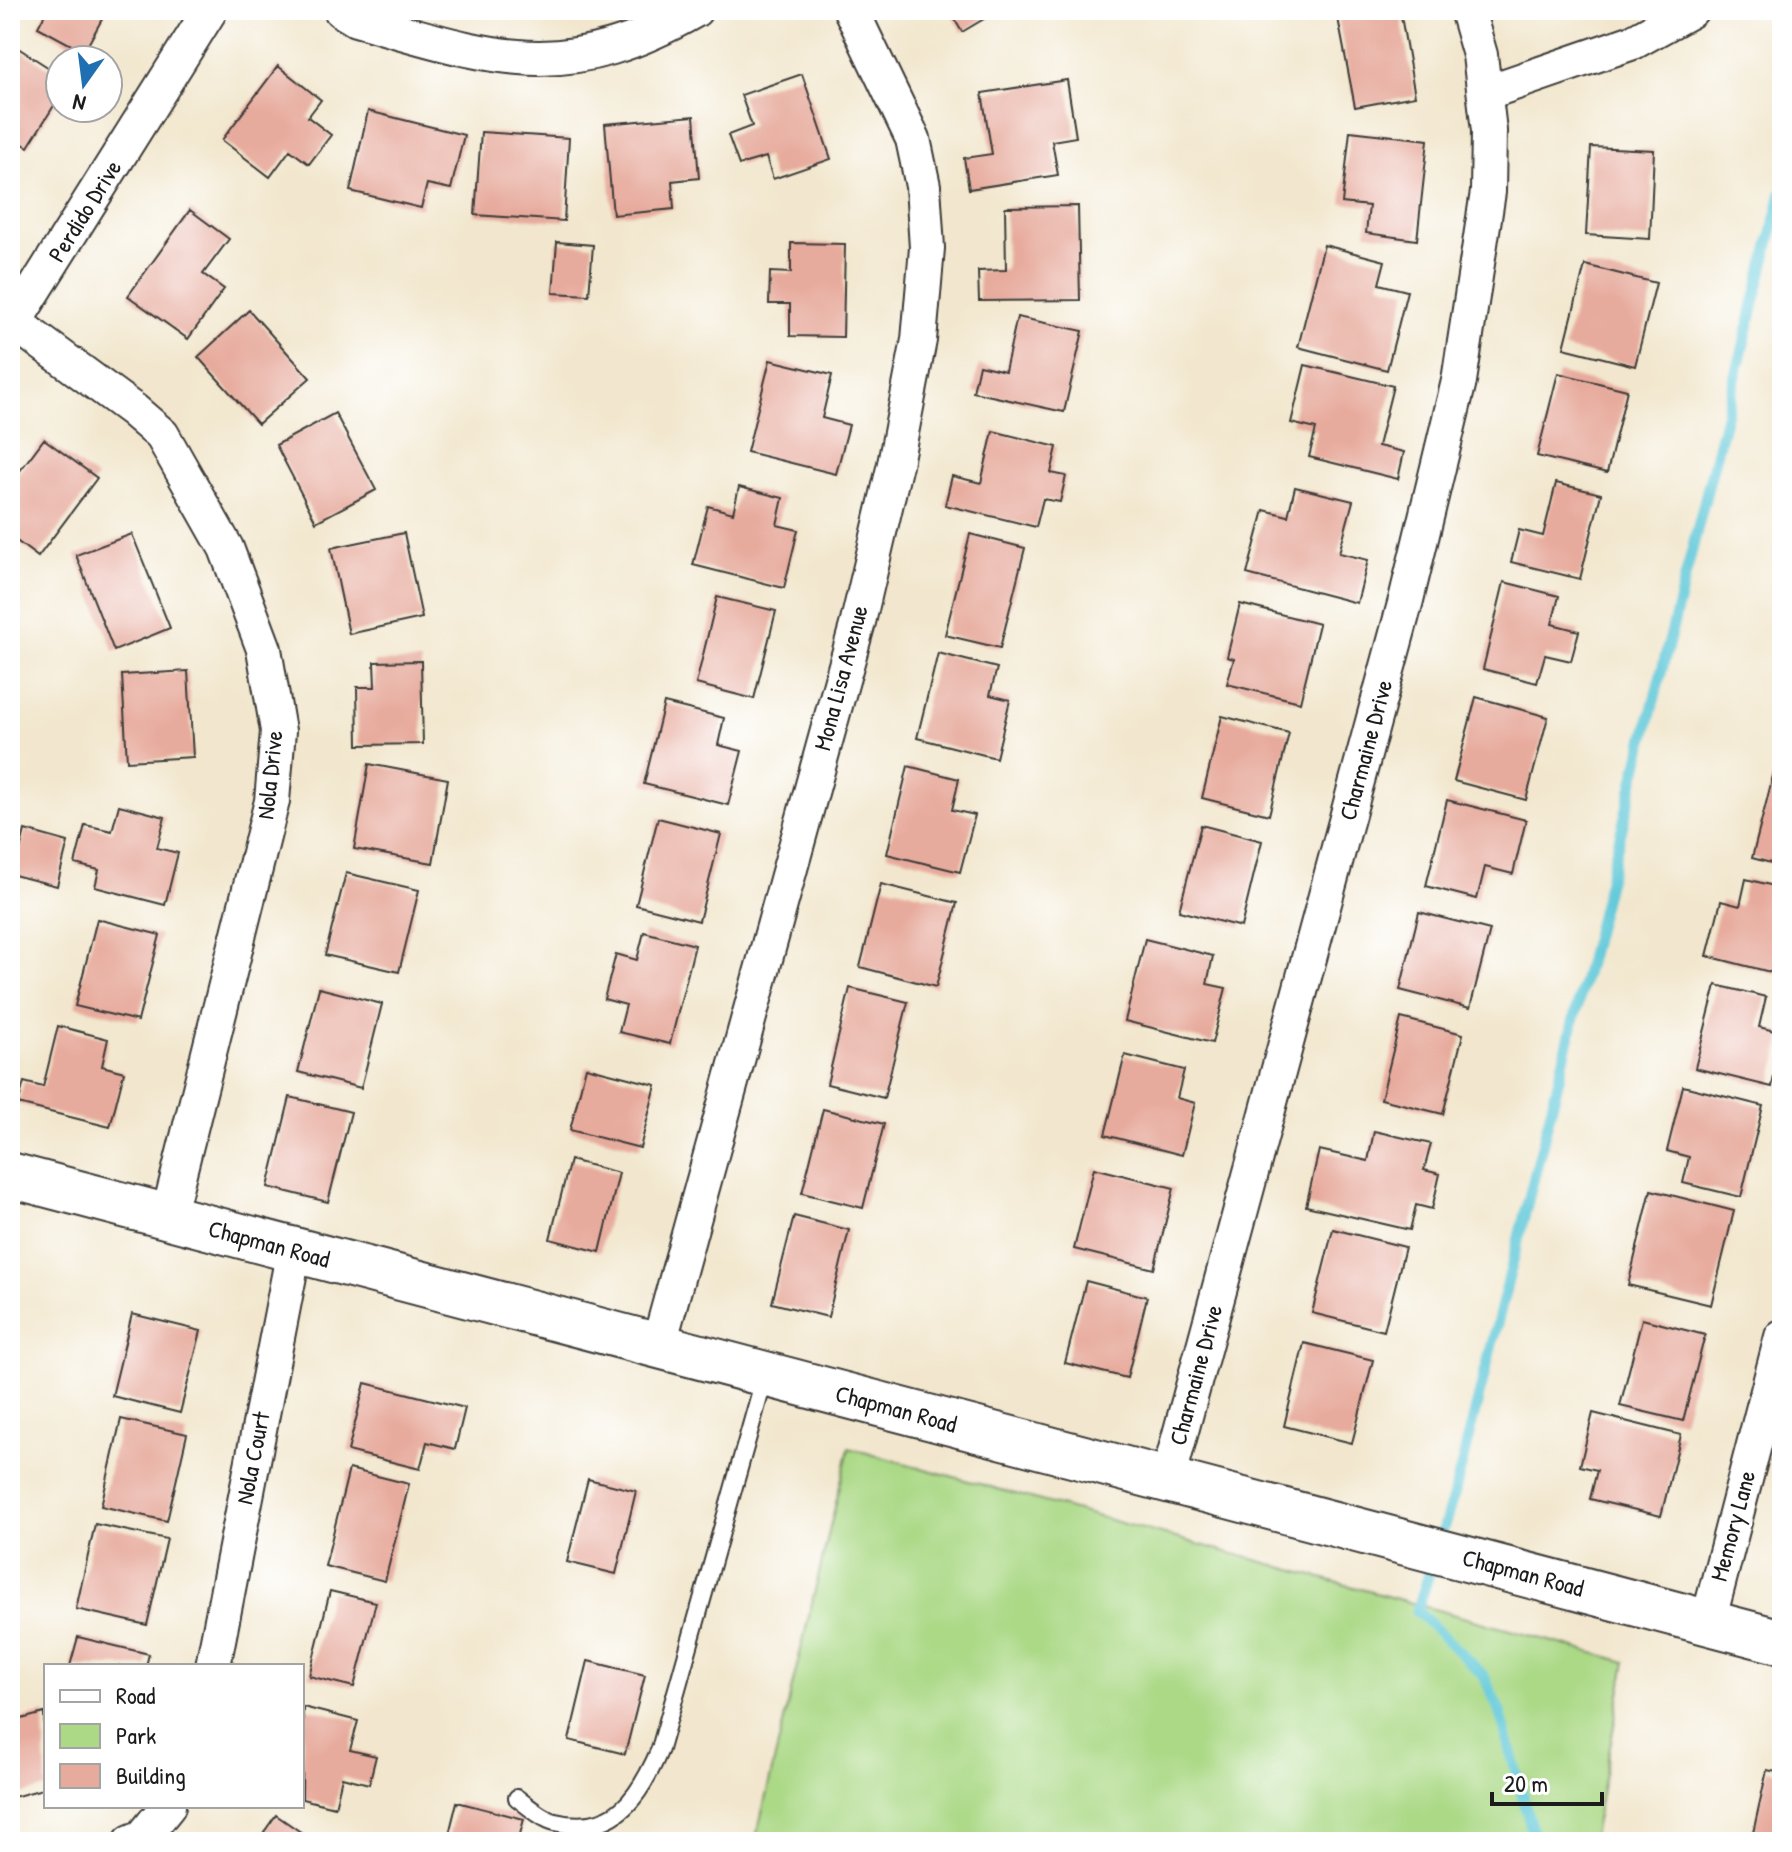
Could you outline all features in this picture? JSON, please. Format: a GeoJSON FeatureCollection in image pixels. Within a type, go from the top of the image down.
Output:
{"type":"FeatureCollection","features":[{"type":"Feature","properties":{"kind":"street","name":"Perdido Drive"},"geometry":{"type":"LineString","coordinates":[[12,326],[210,10]]}},
{"type":"Feature","properties":{"kind":"street"},"geometry":{"type":"LineString","coordinates":[[341,10],[356,19],[483,55],[540,59],[584,57],[656,32],[695,10]]}},
{"type":"Feature","properties":{"kind":"street","name":"Mona Lisa Avenue"},"geometry":{"type":"LineString","coordinates":[[658,1347],[858,622],[895,464],[919,340],[927,248],[923,186],[913,139],[851,10]]}},
{"type":"Feature","properties":{"kind":"street","name":"Charmaine Drive"},"geometry":{"type":"LineString","coordinates":[[1168,1479],[1406,600],[1459,381],[1488,192],[1489,131],[1485,93],[1480,55],[1467,10]]}},
{"type":"Feature","properties":{"kind":"street"},"geometry":{"type":"LineString","coordinates":[[1485,93],[1633,42],[1691,10]]}},
{"type":"Feature","properties":{"kind":"street","name":"Nola Drive"},"geometry":{"type":"LineString","coordinates":[[12,326],[133,410],[162,435],[226,548],[264,649],[269,676],[278,731],[272,801],[168,1217]]}},
{"type":"Feature","properties":{"kind":"street","name":"Chapman Road"},"geometry":{"type":"LineString","coordinates":[[10,1175],[1782,1642]]}},
{"type":"Feature","properties":{"kind":"street","name":"Nola Court"},"geometry":{"type":"LineString","coordinates":[[213,1664],[294,1250]]}},
{"type":"Feature","properties":{"kind":"street","name":"Memory Lane"},"geometry":{"type":"LineString","coordinates":[[1708,1622],[1782,1337]]}},
{"type":"Feature","properties":{"kind":"street"},"geometry":{"type":"LineString","coordinates":[[131,1842],[143,1837],[166,1808]]}},
{"type":"Feature","properties":{"kind":"lane"},"geometry":{"type":"LineString","coordinates":[[517,1798],[552,1821],[585,1825],[612,1820],[645,1785],[660,1749],[766,1375]]}},
{"type":"Feature","properties":{"kind":"green space"},"geometry":{"type":"Polygon","coordinates":[[[849,1448],[1626,1662],[1592,1842],[755,1842],[849,1448]]]}},
{"type":"Feature","properties":{"kind":"building"},"geometry":{"type":"Polygon","coordinates":[[[47,10],[107,10],[88,44],[69,44],[38,27],[47,10]]]}},
{"type":"Feature","properties":{"kind":"building"},"geometry":{"type":"Polygon","coordinates":[[[949,10],[999,10],[962,32],[949,10]]]}},
{"type":"Feature","properties":{"kind":"building"},"geometry":{"type":"Polygon","coordinates":[[[1400,10],[1415,96],[1355,107],[1337,13],[1400,10]]]}},
{"type":"Feature","properties":{"kind":"building"},"geometry":{"type":"Polygon","coordinates":[[[15,46],[44,65],[44,122],[28,147],[10,136],[10,53],[15,46]]]}},
{"type":"Feature","properties":{"kind":"building"},"geometry":{"type":"Polygon","coordinates":[[[278,66],[321,100],[308,117],[331,135],[309,164],[290,150],[270,177],[222,140],[278,66]]]}},
{"type":"Feature","properties":{"kind":"building"},"geometry":{"type":"Polygon","coordinates":[[[802,74],[831,159],[773,179],[766,157],[739,165],[728,135],[752,126],[741,95],[802,74]]]}},
{"type":"Feature","properties":{"kind":"building"},"geometry":{"type":"Polygon","coordinates":[[[1067,80],[1076,137],[1052,141],[1058,175],[969,189],[964,158],[992,154],[982,93],[1067,80]]]}},
{"type":"Feature","properties":{"kind":"building"},"geometry":{"type":"Polygon","coordinates":[[[368,111],[464,135],[451,189],[427,184],[421,208],[350,191],[368,111]]]}},
{"type":"Feature","properties":{"kind":"building"},"geometry":{"type":"Polygon","coordinates":[[[694,116],[699,178],[672,181],[674,209],[613,215],[605,124],[694,116]]]}},
{"type":"Feature","properties":{"kind":"building"},"geometry":{"type":"Polygon","coordinates":[[[1350,131],[1428,140],[1417,240],[1366,233],[1369,206],[1342,203],[1350,131]]]}},
{"type":"Feature","properties":{"kind":"building"},"geometry":{"type":"Polygon","coordinates":[[[481,132],[569,138],[564,221],[475,215],[481,132]]]}},
{"type":"Feature","properties":{"kind":"building"},"geometry":{"type":"Polygon","coordinates":[[[1591,147],[1654,150],[1650,239],[1586,235],[1591,147]]]}},
{"type":"Feature","properties":{"kind":"building"},"geometry":{"type":"Polygon","coordinates":[[[1078,206],[1080,300],[979,301],[978,271],[1006,270],[1005,207],[1078,206]]]}},
{"type":"Feature","properties":{"kind":"building"},"geometry":{"type":"Polygon","coordinates":[[[190,210],[229,239],[203,274],[224,289],[188,339],[128,296],[190,210]]]}},
{"type":"Feature","properties":{"kind":"building"},"geometry":{"type":"Polygon","coordinates":[[[557,242],[593,245],[589,295],[553,293],[557,242]]]}},
{"type":"Feature","properties":{"kind":"building"},"geometry":{"type":"Polygon","coordinates":[[[791,243],[845,244],[843,337],[790,336],[790,304],[769,304],[770,272],[791,273],[791,243]]]}},
{"type":"Feature","properties":{"kind":"building"},"geometry":{"type":"Polygon","coordinates":[[[1324,245],[1385,261],[1379,284],[1407,291],[1387,370],[1298,347],[1324,245]]]}},
{"type":"Feature","properties":{"kind":"building"},"geometry":{"type":"Polygon","coordinates":[[[1585,265],[1656,283],[1635,366],[1564,348],[1585,265]]]}},
{"type":"Feature","properties":{"kind":"building"},"geometry":{"type":"Polygon","coordinates":[[[249,310],[310,378],[258,424],[198,357],[249,310]]]}},
{"type":"Feature","properties":{"kind":"building"},"geometry":{"type":"Polygon","coordinates":[[[1017,317],[1083,331],[1064,412],[973,392],[979,365],[1005,371],[1017,317]]]}},
{"type":"Feature","properties":{"kind":"building"},"geometry":{"type":"Polygon","coordinates":[[[770,360],[832,375],[822,418],[849,425],[836,474],[747,452],[770,360]]]}},
{"type":"Feature","properties":{"kind":"building"},"geometry":{"type":"Polygon","coordinates":[[[1305,365],[1393,386],[1378,446],[1404,452],[1398,479],[1309,457],[1316,429],[1291,423],[1305,365]]]}},
{"type":"Feature","properties":{"kind":"building"},"geometry":{"type":"Polygon","coordinates":[[[1558,373],[1627,390],[1607,473],[1537,456],[1558,373]]]}},
{"type":"Feature","properties":{"kind":"building"},"geometry":{"type":"Polygon","coordinates":[[[335,413],[376,490],[316,522],[276,445],[335,413]]]}},
{"type":"Feature","properties":{"kind":"building"},"geometry":{"type":"Polygon","coordinates":[[[993,431],[1057,447],[1051,473],[1066,476],[1060,502],[1043,499],[1036,527],[945,505],[952,476],[981,483],[993,431]]]}},
{"type":"Feature","properties":{"kind":"building"},"geometry":{"type":"Polygon","coordinates":[[[44,439],[97,478],[38,557],[10,536],[10,484],[44,439]]]}},
{"type":"Feature","properties":{"kind":"building"},"geometry":{"type":"Polygon","coordinates":[[[1556,483],[1601,494],[1580,579],[1511,562],[1519,530],[1543,536],[1556,483]]]}},
{"type":"Feature","properties":{"kind":"building"},"geometry":{"type":"Polygon","coordinates":[[[739,487],[783,498],[777,525],[798,530],[784,588],[693,565],[708,506],[733,513],[739,487]]]}},
{"type":"Feature","properties":{"kind":"building"},"geometry":{"type":"Polygon","coordinates":[[[1295,487],[1353,501],[1339,553],[1368,560],[1357,603],[1247,574],[1264,510],[1288,516],[1295,487]]]}},
{"type":"Feature","properties":{"kind":"building"},"geometry":{"type":"Polygon","coordinates":[[[404,533],[422,618],[349,634],[331,548],[404,533]]]}},
{"type":"Feature","properties":{"kind":"building"},"geometry":{"type":"Polygon","coordinates":[[[132,534],[170,628],[114,651],[76,555],[132,534]]]}},
{"type":"Feature","properties":{"kind":"building"},"geometry":{"type":"Polygon","coordinates":[[[970,534],[1025,548],[1000,648],[945,635],[970,534]]]}},
{"type":"Feature","properties":{"kind":"building"},"geometry":{"type":"Polygon","coordinates":[[[1504,582],[1559,596],[1552,624],[1579,631],[1571,661],[1545,655],[1537,683],[1483,669],[1504,582]]]}},
{"type":"Feature","properties":{"kind":"building"},"geometry":{"type":"Polygon","coordinates":[[[717,597],[776,611],[754,699],[696,684],[717,597]]]}},
{"type":"Feature","properties":{"kind":"building"},"geometry":{"type":"Polygon","coordinates":[[[1240,604],[1319,624],[1300,702],[1227,684],[1234,659],[1227,657],[1240,604]]]}},
{"type":"Feature","properties":{"kind":"building"},"geometry":{"type":"Polygon","coordinates":[[[938,653],[997,668],[990,695],[1010,700],[996,758],[917,738],[938,653]]]}},
{"type":"Feature","properties":{"kind":"building"},"geometry":{"type":"Polygon","coordinates":[[[421,661],[423,744],[358,745],[357,687],[375,687],[374,662],[421,661]]]}},
{"type":"Feature","properties":{"kind":"building"},"geometry":{"type":"Polygon","coordinates":[[[188,671],[193,757],[127,761],[122,675],[188,671]]]}},
{"type":"Feature","properties":{"kind":"building"},"geometry":{"type":"Polygon","coordinates":[[[1476,697],[1548,717],[1526,800],[1454,781],[1476,697]]]}},
{"type":"Feature","properties":{"kind":"building"},"geometry":{"type":"Polygon","coordinates":[[[664,703],[724,718],[718,745],[742,751],[728,805],[644,784],[664,703]]]}},
{"type":"Feature","properties":{"kind":"building"},"geometry":{"type":"Polygon","coordinates":[[[1222,716],[1289,733],[1269,815],[1202,798],[1222,716]]]}},
{"type":"Feature","properties":{"kind":"building"},"geometry":{"type":"Polygon","coordinates":[[[369,764],[448,779],[433,863],[354,849],[369,764]]]}},
{"type":"Feature","properties":{"kind":"building"},"geometry":{"type":"Polygon","coordinates":[[[908,766],[959,779],[952,810],[975,815],[960,872],[887,854],[908,766]]]}},
{"type":"Feature","properties":{"kind":"building"},"geometry":{"type":"Polygon","coordinates":[[[1774,772],[1782,774],[1782,866],[1752,858],[1774,772]]]}},
{"type":"Feature","properties":{"kind":"building"},"geometry":{"type":"Polygon","coordinates":[[[1447,800],[1526,820],[1513,874],[1485,867],[1477,899],[1426,886],[1447,800]]]}},
{"type":"Feature","properties":{"kind":"building"},"geometry":{"type":"Polygon","coordinates":[[[119,805],[165,817],[157,848],[178,853],[165,905],[95,887],[99,870],[75,864],[85,825],[112,831],[119,805]]]}},
{"type":"Feature","properties":{"kind":"building"},"geometry":{"type":"Polygon","coordinates":[[[658,818],[721,834],[699,921],[636,905],[658,818]]]}},
{"type":"Feature","properties":{"kind":"building"},"geometry":{"type":"Polygon","coordinates":[[[1201,825],[1262,841],[1241,927],[1179,911],[1201,825]]]}},
{"type":"Feature","properties":{"kind":"building"},"geometry":{"type":"Polygon","coordinates":[[[25,830],[68,842],[57,886],[14,875],[25,830]]]}},
{"type":"Feature","properties":{"kind":"building"},"geometry":{"type":"Polygon","coordinates":[[[346,873],[419,890],[399,972],[325,955],[346,873]]]}},
{"type":"Feature","properties":{"kind":"building"},"geometry":{"type":"Polygon","coordinates":[[[1746,879],[1782,888],[1782,975],[1707,956],[1721,901],[1740,906],[1746,879]]]}},
{"type":"Feature","properties":{"kind":"building"},"geometry":{"type":"Polygon","coordinates":[[[881,884],[957,903],[936,987],[860,967],[881,884]]]}},
{"type":"Feature","properties":{"kind":"building"},"geometry":{"type":"Polygon","coordinates":[[[1419,912],[1490,930],[1470,1008],[1400,990],[1419,912]]]}},
{"type":"Feature","properties":{"kind":"building"},"geometry":{"type":"Polygon","coordinates":[[[97,919],[160,935],[138,1021],[75,1006],[97,919]]]}},
{"type":"Feature","properties":{"kind":"building"},"geometry":{"type":"Polygon","coordinates":[[[644,932],[695,945],[670,1044],[619,1032],[626,1005],[604,999],[616,954],[637,960],[644,932]]]}},
{"type":"Feature","properties":{"kind":"building"},"geometry":{"type":"Polygon","coordinates":[[[1145,939],[1213,956],[1207,984],[1226,988],[1212,1043],[1125,1021],[1145,939]]]}},
{"type":"Feature","properties":{"kind":"building"},"geometry":{"type":"Polygon","coordinates":[[[1716,985],[1766,997],[1759,1027],[1782,1033],[1772,1087],[1695,1068],[1716,985]]]}},
{"type":"Feature","properties":{"kind":"building"},"geometry":{"type":"Polygon","coordinates":[[[319,988],[382,1004],[361,1088],[298,1072],[319,988]]]}},
{"type":"Feature","properties":{"kind":"building"},"geometry":{"type":"Polygon","coordinates":[[[850,988],[908,1002],[884,1098],[827,1084],[850,988]]]}},
{"type":"Feature","properties":{"kind":"building"},"geometry":{"type":"Polygon","coordinates":[[[1401,1018],[1463,1034],[1443,1114],[1381,1099],[1401,1018]]]}},
{"type":"Feature","properties":{"kind":"building"},"geometry":{"type":"Polygon","coordinates":[[[58,1026],[108,1039],[102,1066],[124,1072],[110,1127],[18,1104],[24,1082],[43,1087],[58,1026]]]}},
{"type":"Feature","properties":{"kind":"building"},"geometry":{"type":"Polygon","coordinates":[[[1125,1055],[1184,1070],[1177,1098],[1195,1103],[1182,1155],[1105,1135],[1125,1055]]]}},
{"type":"Feature","properties":{"kind":"building"},"geometry":{"type":"Polygon","coordinates":[[[586,1067],[656,1085],[640,1148],[570,1130],[586,1067]]]}},
{"type":"Feature","properties":{"kind":"building"},"geometry":{"type":"Polygon","coordinates":[[[1683,1086],[1763,1106],[1741,1197],[1683,1183],[1689,1157],[1667,1151],[1683,1086]]]}},
{"type":"Feature","properties":{"kind":"building"},"geometry":{"type":"Polygon","coordinates":[[[290,1097],[351,1112],[328,1202],[268,1187],[290,1097]]]}},
{"type":"Feature","properties":{"kind":"building"},"geometry":{"type":"Polygon","coordinates":[[[823,1109],[884,1124],[863,1208],[802,1193],[823,1109]]]}},
{"type":"Feature","properties":{"kind":"building"},"geometry":{"type":"Polygon","coordinates":[[[1374,1131],[1431,1144],[1424,1170],[1440,1174],[1432,1209],[1416,1205],[1410,1230],[1306,1206],[1319,1150],[1368,1161],[1374,1131]]]}},
{"type":"Feature","properties":{"kind":"building"},"geometry":{"type":"Polygon","coordinates":[[[570,1160],[619,1173],[600,1252],[550,1239],[570,1160]]]}},
{"type":"Feature","properties":{"kind":"building"},"geometry":{"type":"Polygon","coordinates":[[[1094,1168],[1174,1188],[1154,1269],[1074,1249],[1094,1168]]]}},
{"type":"Feature","properties":{"kind":"building"},"geometry":{"type":"Polygon","coordinates":[[[1651,1190],[1734,1211],[1711,1305],[1628,1285],[1651,1190]]]}},
{"type":"Feature","properties":{"kind":"building"},"geometry":{"type":"Polygon","coordinates":[[[794,1216],[849,1230],[828,1317],[772,1303],[794,1216]]]}},
{"type":"Feature","properties":{"kind":"building"},"geometry":{"type":"Polygon","coordinates":[[[1333,1229],[1405,1247],[1384,1331],[1312,1313],[1333,1229]]]}},
{"type":"Feature","properties":{"kind":"building"},"geometry":{"type":"Polygon","coordinates":[[[1086,1281],[1147,1297],[1127,1378],[1065,1363],[1086,1281]]]}},
{"type":"Feature","properties":{"kind":"building"},"geometry":{"type":"Polygon","coordinates":[[[132,1314],[201,1331],[180,1413],[112,1396],[132,1314]]]}},
{"type":"Feature","properties":{"kind":"building"},"geometry":{"type":"Polygon","coordinates":[[[1642,1319],[1705,1335],[1683,1421],[1620,1406],[1642,1319]]]}},
{"type":"Feature","properties":{"kind":"building"},"geometry":{"type":"Polygon","coordinates":[[[1304,1343],[1373,1360],[1352,1443],[1284,1426],[1304,1343]]]}},
{"type":"Feature","properties":{"kind":"building"},"geometry":{"type":"Polygon","coordinates":[[[365,1383],[465,1408],[455,1449],[427,1442],[420,1469],[348,1451],[365,1383]]]}},
{"type":"Feature","properties":{"kind":"building"},"geometry":{"type":"Polygon","coordinates":[[[1593,1413],[1681,1435],[1661,1516],[1590,1499],[1597,1470],[1580,1466],[1593,1413]]]}},
{"type":"Feature","properties":{"kind":"building"},"geometry":{"type":"Polygon","coordinates":[[[121,1419],[187,1434],[167,1521],[101,1506],[121,1419]]]}},
{"type":"Feature","properties":{"kind":"building"},"geometry":{"type":"Polygon","coordinates":[[[349,1469],[409,1484],[385,1581],[325,1566],[349,1469]]]}},
{"type":"Feature","properties":{"kind":"building"},"geometry":{"type":"Polygon","coordinates":[[[588,1479],[636,1491],[616,1574],[567,1562],[588,1479]]]}},
{"type":"Feature","properties":{"kind":"building"},"geometry":{"type":"Polygon","coordinates":[[[95,1524],[167,1539],[147,1625],[76,1609],[95,1524]]]}},
{"type":"Feature","properties":{"kind":"building"},"geometry":{"type":"Polygon","coordinates":[[[330,1591],[376,1602],[354,1687],[309,1676],[330,1591]]]}},
{"type":"Feature","properties":{"kind":"building"},"geometry":{"type":"Polygon","coordinates":[[[78,1637],[149,1654],[146,1664],[71,1664],[78,1637]]]}},
{"type":"Feature","properties":{"kind":"building"},"geometry":{"type":"Polygon","coordinates":[[[588,1661],[645,1675],[625,1754],[569,1740],[588,1661]]]}},
{"type":"Feature","properties":{"kind":"building"},"geometry":{"type":"Polygon","coordinates":[[[304,1707],[358,1721],[350,1750],[376,1756],[369,1784],[342,1777],[335,1807],[304,1799],[304,1707]]]}},
{"type":"Feature","properties":{"kind":"building"},"geometry":{"type":"Polygon","coordinates":[[[44,1713],[44,1789],[10,1798],[10,1722],[44,1713]]]}},
{"type":"Feature","properties":{"kind":"building"},"geometry":{"type":"Polygon","coordinates":[[[1767,1770],[1782,1773],[1782,1842],[1751,1842],[1767,1770]]]}},
{"type":"Feature","properties":{"kind":"building"},"geometry":{"type":"Polygon","coordinates":[[[457,1802],[524,1819],[518,1842],[447,1842],[457,1802]]]}},
{"type":"Feature","properties":{"kind":"building"},"geometry":{"type":"Polygon","coordinates":[[[276,1815],[315,1842],[257,1842],[276,1815]]]}},
{"type":"Feature","properties":{"kind":"waterway"},"geometry":{"type":"LineString","coordinates":[[1439,1542],[1455,1491],[1782,193]]}},
{"type":"Feature","properties":{"kind":"waterway"},"geometry":{"type":"LineString","coordinates":[[1434,1558],[1417,1611],[1484,1676],[1500,1712],[1535,1842]]}}]}
